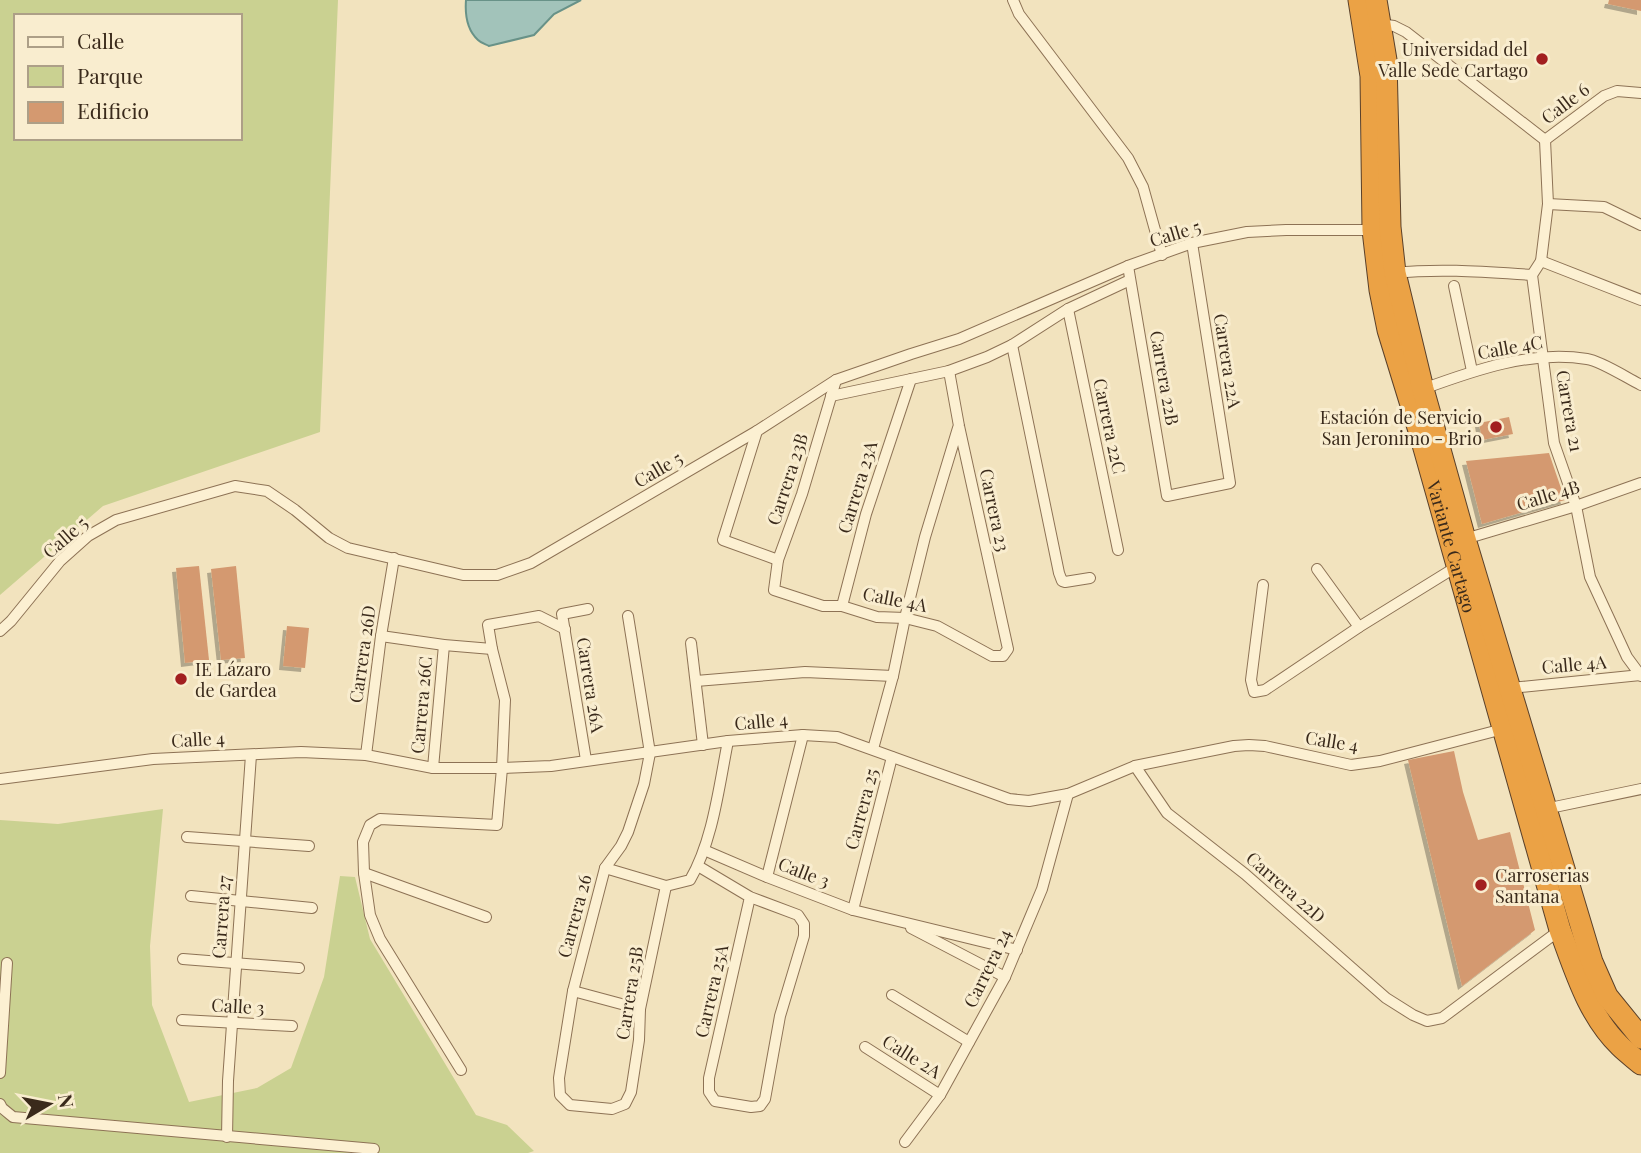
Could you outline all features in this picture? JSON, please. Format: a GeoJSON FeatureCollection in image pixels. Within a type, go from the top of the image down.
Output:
{"type":"FeatureCollection","features":[{"type":"Feature","properties":{"kind":"highway","name":"Variante Cartago"},"geometry":{"type":"LineString","coordinates":[[1359,0],[1371,76],[1373,230],[1388,330],[1420,434],[1560,930],[1589,1004],[1619,1045],[1641,1064]]}},
{"type":"Feature","properties":{"kind":"highway","name":"Variante Cartago"},"geometry":{"type":"LineString","coordinates":[[1376,0],[1386,60],[1390,227],[1395,273],[1423,389],[1465,539],[1592,962],[1607,996],[1641,1038]]}},
{"type":"Feature","properties":{"kind":"street"},"geometry":{"type":"LineString","coordinates":[[1013,0],[1019,14],[1128,158],[1143,187],[1163,255]]}},
{"type":"Feature","properties":{"kind":"street","name":"Calle 6"},"geometry":{"type":"LineString","coordinates":[[1380,24],[1394,26],[1406,32],[1545,140],[1604,96],[1617,91],[1641,93]]}},
{"type":"Feature","properties":{"kind":"street"},"geometry":{"type":"LineString","coordinates":[[1395,273],[1454,270],[1532,275],[1541,261],[1548,204],[1545,140]]}},
{"type":"Feature","properties":{"kind":"street"},"geometry":{"type":"LineString","coordinates":[[1548,204],[1604,207],[1641,225]]}},
{"type":"Feature","properties":{"kind":"street","name":"Calle 5"},"geometry":{"type":"LineString","coordinates":[[0,631],[60,561],[88,536],[117,520],[235,486],[267,491],[330,538],[348,548],[463,575],[497,575],[531,564],[757,431],[836,380],[959,339],[1128,266],[1192,243],[1254,232],[1373,230]]}},
{"type":"Feature","properties":{"kind":"street","name":"Carrera 22A"},"geometry":{"type":"LineString","coordinates":[[1167,496],[1230,484],[1192,243]]}},
{"type":"Feature","properties":{"kind":"street"},"geometry":{"type":"LineString","coordinates":[[1541,261],[1641,300]]}},
{"type":"Feature","properties":{"kind":"street","name":"Carrera 22B"},"geometry":{"type":"LineString","coordinates":[[1128,266],[1167,496]]}},
{"type":"Feature","properties":{"kind":"street","name":"Carrera 21"},"geometry":{"type":"LineString","coordinates":[[1532,275],[1554,443],[1576,506],[1590,577],[1627,657],[1641,676]]}},
{"type":"Feature","properties":{"kind":"street"},"geometry":{"type":"LineString","coordinates":[[831,396],[949,370],[987,357],[1012,345],[1068,309],[1130,280]]}},
{"type":"Feature","properties":{"kind":"street"},"geometry":{"type":"LineString","coordinates":[[1454,286],[1472,371]]}},
{"type":"Feature","properties":{"kind":"street","name":"Carrera 22C"},"geometry":{"type":"LineString","coordinates":[[1068,309],[1118,550]]}},
{"type":"Feature","properties":{"kind":"street"},"geometry":{"type":"LineString","coordinates":[[1012,345],[1059,573],[1065,582],[1090,578]]}},
{"type":"Feature","properties":{"kind":"street","name":"Calle 4C"},"geometry":{"type":"LineString","coordinates":[[1423,389],[1472,371],[1543,356],[1590,359],[1641,385]]}},
{"type":"Feature","properties":{"kind":"street","name":"Carrera 23"},"geometry":{"type":"LineString","coordinates":[[949,370],[1008,649],[1003,656]]}},
{"type":"Feature","properties":{"kind":"street","name":"Carrera 23A"},"geometry":{"type":"LineString","coordinates":[[842,606],[866,514],[911,379]]}},
{"type":"Feature","properties":{"kind":"street","name":"Carrera 23B"},"geometry":{"type":"LineString","coordinates":[[774,590],[778,560],[802,494],[836,380]]}},
{"type":"Feature","properties":{"kind":"street"},"geometry":{"type":"LineString","coordinates":[[873,749],[925,537],[959,426]]}},
{"type":"Feature","properties":{"kind":"street"},"geometry":{"type":"LineString","coordinates":[[757,431],[723,540],[778,560]]}},
{"type":"Feature","properties":{"kind":"street","name":"Calle 4B"},"geometry":{"type":"LineString","coordinates":[[1465,539],[1576,506],[1641,483]]}},
{"type":"Feature","properties":{"kind":"street","name":"Carrera 26D"},"geometry":{"type":"LineString","coordinates":[[366,755],[394,558]]}},
{"type":"Feature","properties":{"kind":"street"},"geometry":{"type":"LineString","coordinates":[[1263,585],[1251,680],[1254,692],[1265,691],[1359,627],[1456,567]]}},
{"type":"Feature","properties":{"kind":"street"},"geometry":{"type":"LineString","coordinates":[[1317,569],[1359,627]]}},
{"type":"Feature","properties":{"kind":"street","name":"Calle 4A"},"geometry":{"type":"LineString","coordinates":[[774,590],[823,606],[842,606],[877,617],[905,618],[937,626],[992,656],[1003,656]]}},
{"type":"Feature","properties":{"kind":"street","name":"Carrera 26A"},"geometry":{"type":"LineString","coordinates":[[586,760],[562,614],[588,608]]}},
{"type":"Feature","properties":{"kind":"street"},"geometry":{"type":"LineString","coordinates":[[461,1070],[380,939],[370,915],[363,842],[370,825],[380,819],[497,825],[505,700],[488,625],[538,616],[565,629]]}},
{"type":"Feature","properties":{"kind":"street","name":"Carrera 26"},"geometry":{"type":"LineString","coordinates":[[625,1104],[612,1109],[570,1105],[560,1095],[559,1078],[573,991],[605,868],[628,832],[645,784],[650,753],[628,616]]}},
{"type":"Feature","properties":{"kind":"street"},"geometry":{"type":"LineString","coordinates":[[381,636],[492,649]]}},
{"type":"Feature","properties":{"kind":"street"},"geometry":{"type":"LineString","coordinates":[[691,643],[703,746]]}},
{"type":"Feature","properties":{"kind":"street","name":"Carrera 26C"},"geometry":{"type":"LineString","coordinates":[[433,768],[444,645]]}},
{"type":"Feature","properties":{"kind":"street"},"geometry":{"type":"LineString","coordinates":[[696,681],[805,672],[893,676]]}},
{"type":"Feature","properties":{"kind":"street","name":"Calle 4A"},"geometry":{"type":"LineString","coordinates":[[1511,688],[1641,676]]}},
{"type":"Feature","properties":{"kind":"street","name":"Calle 4"},"geometry":{"type":"LineString","coordinates":[[0,779],[153,759],[301,752],[366,755],[433,768],[551,766],[728,741],[803,735],[837,737],[1009,799],[1029,801],[1068,794],[1135,766],[1234,746],[1265,746],[1351,765],[1380,761],[1503,729]]}},
{"type":"Feature","properties":{"kind":"street"},"geometry":{"type":"LineString","coordinates":[[767,877],[803,735]]}},
{"type":"Feature","properties":{"kind":"street"},"geometry":{"type":"LineString","coordinates":[[605,868],[666,886],[690,880],[704,850],[728,741]]}},
{"type":"Feature","properties":{"kind":"street","name":"Carrera 27"},"geometry":{"type":"LineString","coordinates":[[227,1137],[228,1081],[251,755]]}},
{"type":"Feature","properties":{"kind":"street","name":"Carrera 25"},"geometry":{"type":"LineString","coordinates":[[853,910],[892,757]]}},
{"type":"Feature","properties":{"kind":"street","name":"Carrera 22D"},"geometry":{"type":"LineString","coordinates":[[1135,766],[1167,813],[1245,874],[1386,998],[1427,1021],[1442,1018],[1560,930]]}},
{"type":"Feature","properties":{"kind":"street"},"geometry":{"type":"LineString","coordinates":[[1545,808],[1641,789]]}},
{"type":"Feature","properties":{"kind":"street","name":"Carrera 24"},"geometry":{"type":"LineString","coordinates":[[905,1142],[940,1095],[1005,977],[1042,889],[1068,794]]}},
{"type":"Feature","properties":{"kind":"street"},"geometry":{"type":"LineString","coordinates":[[187,837],[309,846]]}},
{"type":"Feature","properties":{"kind":"street","name":"Calle 3"},"geometry":{"type":"LineString","coordinates":[[704,850],[853,910],[1017,950]]}},
{"type":"Feature","properties":{"kind":"street"},"geometry":{"type":"LineString","coordinates":[[698,866],[750,897]]}},
{"type":"Feature","properties":{"kind":"street"},"geometry":{"type":"LineString","coordinates":[[364,873],[486,917]]}},
{"type":"Feature","properties":{"kind":"street","name":"Carrera 25B"},"geometry":{"type":"LineString","coordinates":[[625,1104],[631,1092],[639,1040],[640,1009],[666,886]]}},
{"type":"Feature","properties":{"kind":"street"},"geometry":{"type":"LineString","coordinates":[[191,897],[312,908]]}},
{"type":"Feature","properties":{"kind":"street","name":"Carrera 25A"},"geometry":{"type":"LineString","coordinates":[[750,897],[798,915],[804,924],[804,936],[780,1016],[765,1099],[760,1106],[751,1107],[715,1101],[709,1092],[709,1078],[750,897]]}},
{"type":"Feature","properties":{"kind":"street","name":"Calle 3"},"geometry":{"type":"LineString","coordinates":[[893,918],[1005,977]]}},
{"type":"Feature","properties":{"kind":"street"},"geometry":{"type":"LineString","coordinates":[[183,959],[299,968]]}},
{"type":"Feature","properties":{"kind":"street"},"geometry":{"type":"LineString","coordinates":[[0,1073],[7,963]]}},
{"type":"Feature","properties":{"kind":"street"},"geometry":{"type":"LineString","coordinates":[[573,991],[640,1009]]}},
{"type":"Feature","properties":{"kind":"street"},"geometry":{"type":"LineString","coordinates":[[892,995],[969,1042]]}},
{"type":"Feature","properties":{"kind":"street","name":"Calle 3"},"geometry":{"type":"LineString","coordinates":[[182,1020],[292,1026]]}},
{"type":"Feature","properties":{"kind":"street","name":"Calle 2A"},"geometry":{"type":"LineString","coordinates":[[864,1047],[940,1095]]}},
{"type":"Feature","properties":{"kind":"street"},"geometry":{"type":"LineString","coordinates":[[0,1104],[13,1117],[374,1149]]}},
{"type":"Feature","properties":{"kind":"green space"},"geometry":{"type":"Polygon","coordinates":[[[0,0],[338,0],[320,432],[103,506],[0,595],[0,0]]]}},
{"type":"Feature","properties":{"kind":"green space"},"geometry":{"type":"Polygon","coordinates":[[[163,809],[150,946],[152,1005],[189,1102],[257,1088],[291,1068],[324,977],[340,876],[355,877],[370,939],[476,1115],[507,1125],[534,1151],[0,1153],[0,820],[58,824],[163,809]]]}},
{"type":"Feature","properties":{"kind":"water"},"geometry":{"type":"Polygon","coordinates":[[[466,0],[581,0],[554,14],[534,35],[489,46],[479,41],[471,31],[466,16],[466,0]]]}},
{"type":"Feature","properties":{"kind":"building"},"geometry":{"type":"Polygon","coordinates":[[[1609,0],[1641,0],[1641,11],[1608,4],[1609,0]]]}},
{"type":"Feature","properties":{"kind":"building","name":"Estación de Servicio San Jeronimo - Brio"},"geometry":{"type":"Polygon","coordinates":[[[1509,417],[1513,434],[1482,440],[1479,423],[1509,417]]]}},
{"type":"Feature","properties":{"kind":"building"},"geometry":{"type":"Polygon","coordinates":[[[1549,453],[1565,500],[1482,524],[1466,461],[1549,453]]]}},
{"type":"Feature","properties":{"kind":"building"},"geometry":{"type":"Polygon","coordinates":[[[199,566],[209,660],[185,663],[176,568],[199,566]]]}},
{"type":"Feature","properties":{"kind":"building"},"geometry":{"type":"Polygon","coordinates":[[[236,566],[245,658],[221,660],[211,569],[236,566]]]}},
{"type":"Feature","properties":{"kind":"building"},"geometry":{"type":"Polygon","coordinates":[[[287,626],[309,628],[305,668],[283,666],[287,626]]]}},
{"type":"Feature","properties":{"kind":"building","name":"Carroserias Santana"},"geometry":{"type":"Polygon","coordinates":[[[1454,751],[1478,840],[1510,832],[1535,930],[1462,986],[1408,760],[1454,751]]]}},
{"type":"Feature","properties":{"kind":"place","name":"Universidad del Valle Sede Cartago"},"geometry":{"type":"Point","coordinates":[1542,59]}},
{"type":"Feature","properties":{"kind":"place","name":"Estación de Servicio San Jeronimo - Brio"},"geometry":{"type":"Point","coordinates":[1496,427]}},
{"type":"Feature","properties":{"kind":"place","name":"IE Lázaro de Gardea"},"geometry":{"type":"Point","coordinates":[181,679]}},
{"type":"Feature","properties":{"kind":"place","name":"Carroserias Santana"},"geometry":{"type":"Point","coordinates":[1481,885]}}]}
